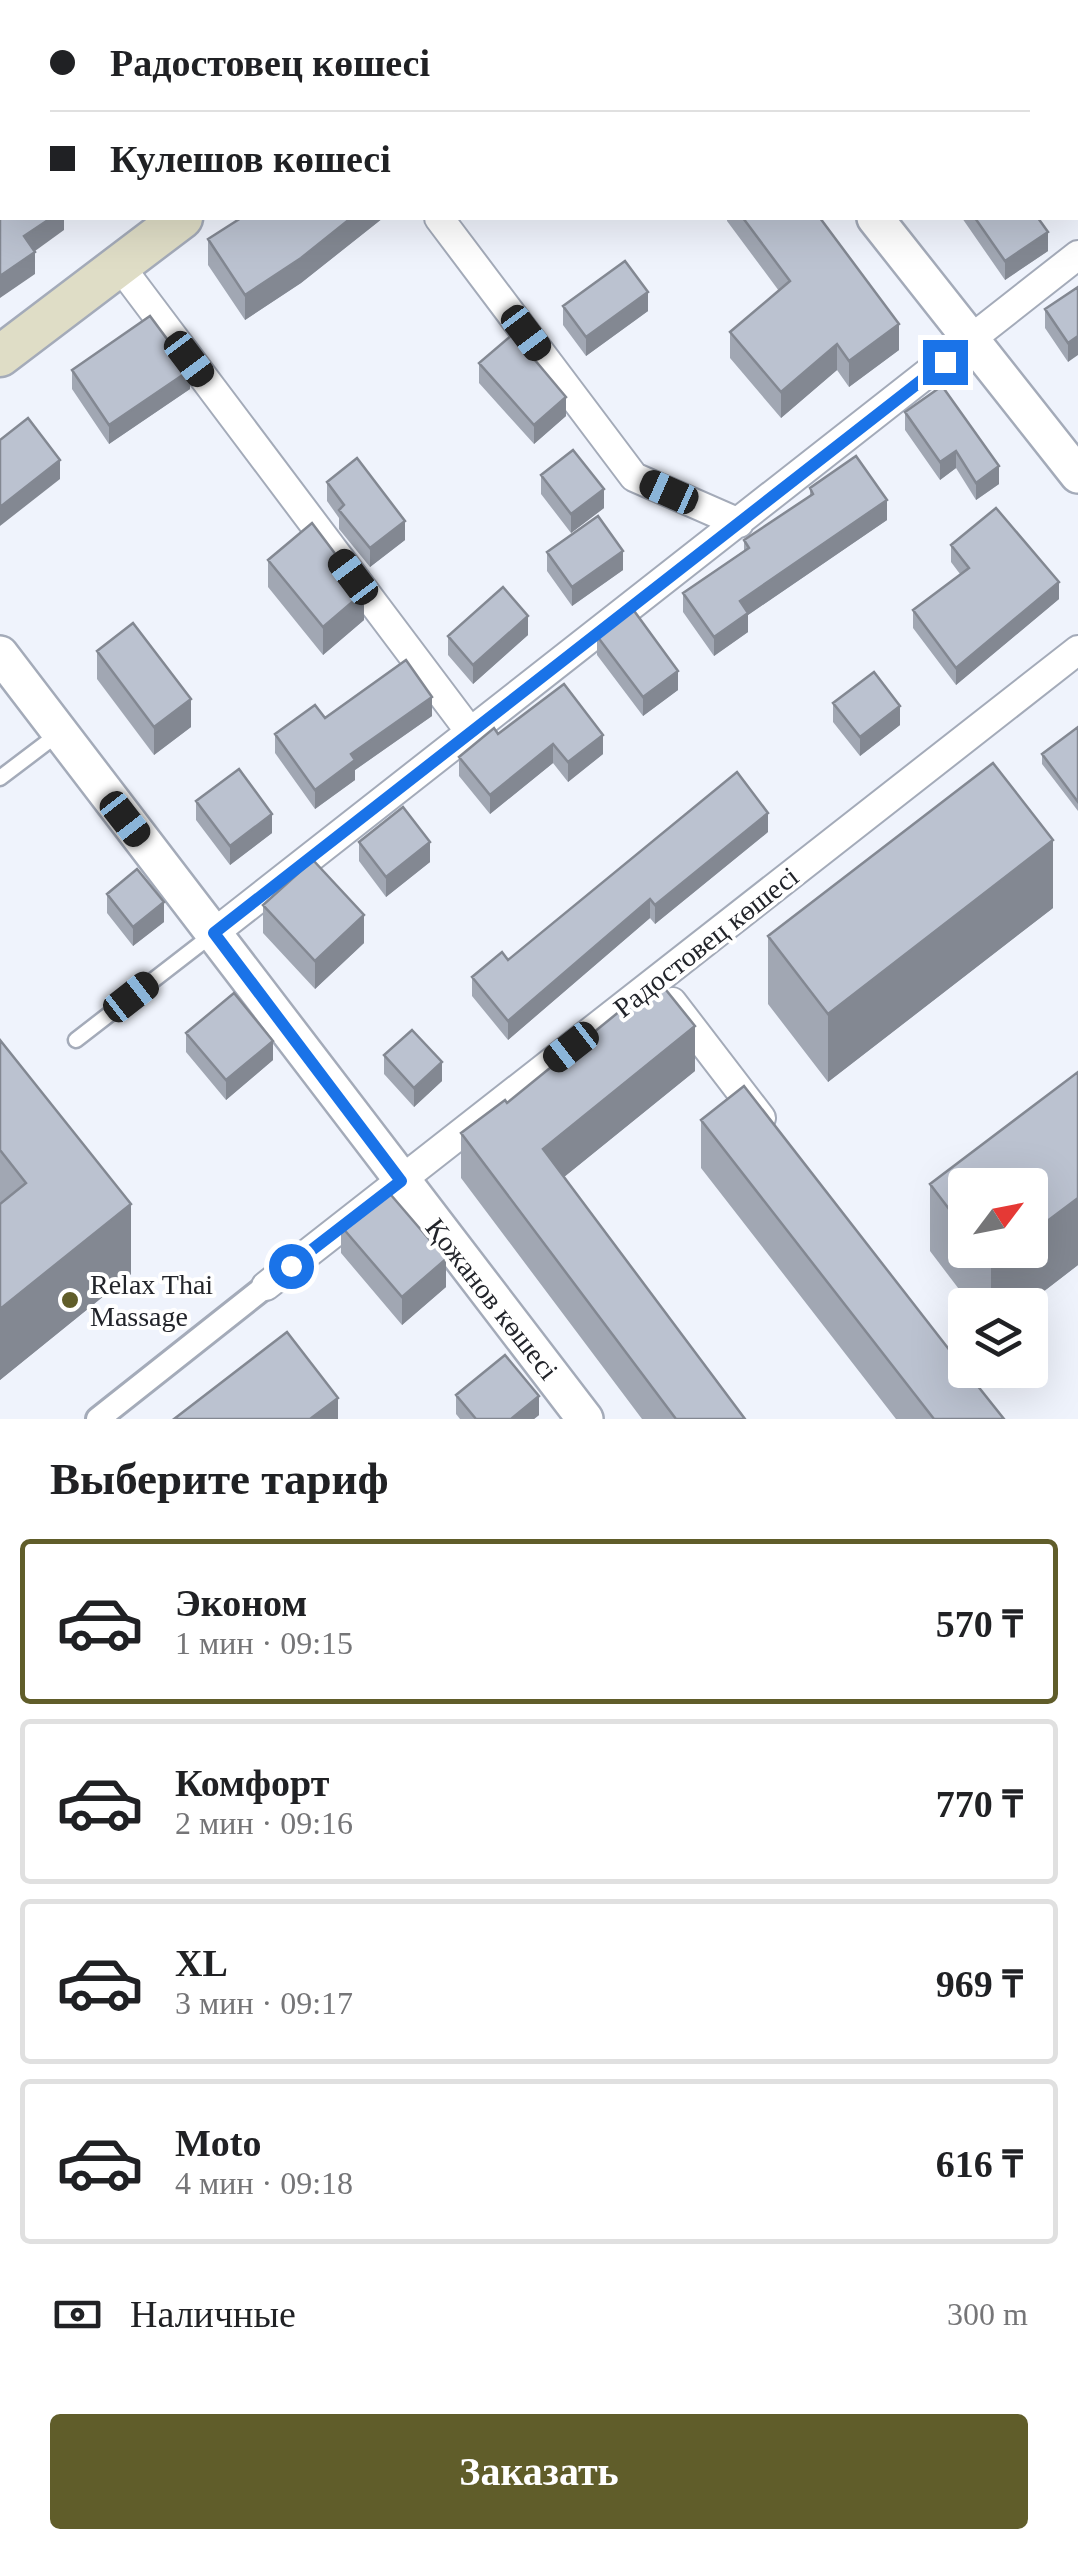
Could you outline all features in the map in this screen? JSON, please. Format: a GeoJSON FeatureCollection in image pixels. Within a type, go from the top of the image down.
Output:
{"type":"FeatureCollection","features":[{"type":"Feature","properties":{"kind":"main road"},"geometry":{"type":"LineString","coordinates":[[0,356],[179,220]]}},
{"type":"Feature","properties":{"kind":"street"},"geometry":{"type":"LineString","coordinates":[[441,220],[634,477],[739,523]]}},
{"type":"Feature","properties":{"kind":"street"},"geometry":{"type":"LineString","coordinates":[[877,220],[1078,475]]}},
{"type":"Feature","properties":{"kind":"street"},"geometry":{"type":"LineString","coordinates":[[214,933],[1078,255]]}},
{"type":"Feature","properties":{"kind":"street"},"geometry":{"type":"LineString","coordinates":[[119,266],[470,733]]}},
{"type":"Feature","properties":{"kind":"street","name":"Радостовец көшесі"},"geometry":{"type":"LineString","coordinates":[[98,1419],[1078,650]]}},
{"type":"Feature","properties":{"kind":"street","name":"Қожанов көшесі"},"geometry":{"type":"LineString","coordinates":[[0,654],[585,1419]]}},
{"type":"Feature","properties":{"kind":"street"},"geometry":{"type":"LineString","coordinates":[[656,980],[776,1137]]}},
{"type":"Feature","properties":{"kind":"lane"},"geometry":{"type":"LineString","coordinates":[[0,778],[59,733]]}},
{"type":"Feature","properties":{"kind":"lane"},"geometry":{"type":"LineString","coordinates":[[76,1040],[214,933]]}},
{"type":"Feature","properties":{"kind":"building"},"geometry":{"type":"Polygon","coordinates":[[[0,220],[48,220],[24,236],[35,252],[0,276],[0,220]]]}},
{"type":"Feature","properties":{"kind":"building"},"geometry":{"type":"Polygon","coordinates":[[[238,220],[348,220],[245,295],[208,239],[238,220]]]}},
{"type":"Feature","properties":{"kind":"building"},"geometry":{"type":"Polygon","coordinates":[[[744,220],[821,220],[899,324],[849,361],[837,344],[781,392],[730,332],[790,281],[744,220]]]}},
{"type":"Feature","properties":{"kind":"building"},"geometry":{"type":"Polygon","coordinates":[[[976,220],[1039,220],[1048,232],[1005,261],[976,220]]]}},
{"type":"Feature","properties":{"kind":"building"},"geometry":{"type":"Polygon","coordinates":[[[625,261],[648,292],[586,337],[563,306],[625,261]]]}},
{"type":"Feature","properties":{"kind":"building"},"geometry":{"type":"Polygon","coordinates":[[[1078,287],[1078,336],[1068,343],[1045,309],[1078,287]]]}},
{"type":"Feature","properties":{"kind":"building"},"geometry":{"type":"Polygon","coordinates":[[[150,316],[190,370],[109,425],[72,370],[150,316]]]}},
{"type":"Feature","properties":{"kind":"building"},"geometry":{"type":"Polygon","coordinates":[[[513,334],[566,397],[534,425],[479,363],[513,334]]]}},
{"type":"Feature","properties":{"kind":"building"},"geometry":{"type":"Polygon","coordinates":[[[942,386],[999,466],[976,483],[956,451],[940,462],[905,412],[942,386]]]}},
{"type":"Feature","properties":{"kind":"building"},"geometry":{"type":"Polygon","coordinates":[[[28,418],[60,460],[0,507],[0,440],[28,418]]]}},
{"type":"Feature","properties":{"kind":"building"},"geometry":{"type":"Polygon","coordinates":[[[573,450],[604,489],[571,514],[541,475],[573,450]]]}},
{"type":"Feature","properties":{"kind":"building"},"geometry":{"type":"Polygon","coordinates":[[[856,456],[887,500],[740,601],[748,613],[714,637],[683,593],[749,548],[744,540],[813,494],[810,488],[856,456]]]}},
{"type":"Feature","properties":{"kind":"building"},"geometry":{"type":"Polygon","coordinates":[[[357,458],[405,521],[370,548],[339,510],[344,505],[327,482],[357,458]]]}},
{"type":"Feature","properties":{"kind":"building"},"geometry":{"type":"Polygon","coordinates":[[[996,508],[1059,582],[956,668],[913,610],[969,568],[951,545],[996,508]]]}},
{"type":"Feature","properties":{"kind":"building"},"geometry":{"type":"Polygon","coordinates":[[[598,516],[623,551],[572,587],[547,552],[598,516]]]}},
{"type":"Feature","properties":{"kind":"building"},"geometry":{"type":"Polygon","coordinates":[[[312,523],[364,592],[323,627],[268,560],[312,523]]]}},
{"type":"Feature","properties":{"kind":"building"},"geometry":{"type":"Polygon","coordinates":[[[503,587],[528,616],[473,665],[448,636],[503,587]]]}},
{"type":"Feature","properties":{"kind":"building"},"geometry":{"type":"Polygon","coordinates":[[[632,608],[678,671],[643,697],[597,636],[632,608]]]}},
{"type":"Feature","properties":{"kind":"building"},"geometry":{"type":"Polygon","coordinates":[[[133,623],[191,699],[154,727],[97,651],[133,623]]]}},
{"type":"Feature","properties":{"kind":"building"},"geometry":{"type":"Polygon","coordinates":[[[406,660],[432,697],[351,754],[355,760],[315,790],[275,734],[315,705],[325,718],[406,660]]]}},
{"type":"Feature","properties":{"kind":"building"},"geometry":{"type":"Polygon","coordinates":[[[874,672],[900,706],[860,737],[833,703],[874,672]]]}},
{"type":"Feature","properties":{"kind":"building"},"geometry":{"type":"Polygon","coordinates":[[[564,684],[603,735],[568,762],[553,744],[490,795],[459,757],[494,728],[498,734],[564,684]]]}},
{"type":"Feature","properties":{"kind":"building"},"geometry":{"type":"Polygon","coordinates":[[[1078,727],[1078,802],[1042,754],[1078,727]]]}},
{"type":"Feature","properties":{"kind":"building"},"geometry":{"type":"Polygon","coordinates":[[[993,763],[1053,840],[828,1014],[768,936],[993,763]]]}},
{"type":"Feature","properties":{"kind":"building"},"geometry":{"type":"Polygon","coordinates":[[[239,769],[272,814],[230,846],[196,801],[239,769]]]}},
{"type":"Feature","properties":{"kind":"building"},"geometry":{"type":"Polygon","coordinates":[[[737,772],[768,813],[655,905],[650,899],[508,1021],[472,977],[502,952],[508,960],[737,772]]]}},
{"type":"Feature","properties":{"kind":"building"},"geometry":{"type":"Polygon","coordinates":[[[403,807],[430,842],[386,877],[359,842],[403,807]]]}},
{"type":"Feature","properties":{"kind":"building"},"geometry":{"type":"Polygon","coordinates":[[[313,860],[364,915],[315,961],[263,905],[313,860]]]}},
{"type":"Feature","properties":{"kind":"building"},"geometry":{"type":"Polygon","coordinates":[[[137,869],[164,902],[133,927],[107,894],[137,869]]]}},
{"type":"Feature","properties":{"kind":"building"},"geometry":{"type":"Polygon","coordinates":[[[658,980],[695,1026],[543,1149],[745,1419],[676,1419],[461,1133],[505,1100],[507,1103],[658,980]]]}},
{"type":"Feature","properties":{"kind":"building"},"geometry":{"type":"Polygon","coordinates":[[[234,993],[273,1041],[226,1080],[186,1033],[234,993]]]}},
{"type":"Feature","properties":{"kind":"building"},"geometry":{"type":"Polygon","coordinates":[[[412,1030],[442,1062],[414,1088],[384,1055],[412,1030]]]}},
{"type":"Feature","properties":{"kind":"building"},"geometry":{"type":"Polygon","coordinates":[[[0,1040],[131,1204],[0,1309],[0,1204],[26,1183],[0,1150],[0,1040]]]}},
{"type":"Feature","properties":{"kind":"building"},"geometry":{"type":"Polygon","coordinates":[[[1078,1072],[1078,1198],[1048,1220],[1048,1168],[951,1168],[1078,1072]]]}},
{"type":"Feature","properties":{"kind":"building"},"geometry":{"type":"Polygon","coordinates":[[[744,1086],[948,1347],[948,1388],[980,1388],[1004,1419],[934,1419],[701,1120],[744,1086]]]}},
{"type":"Feature","properties":{"kind":"building"},"geometry":{"type":"Polygon","coordinates":[[[948,1170],[948,1208],[930,1184],[948,1170]]]}},
{"type":"Feature","properties":{"kind":"building"},"geometry":{"type":"Polygon","coordinates":[[[385,1188],[446,1259],[402,1297],[341,1226],[385,1188]]]}},
{"type":"Feature","properties":{"kind":"building"},"geometry":{"type":"Polygon","coordinates":[[[287,1332],[338,1398],[310,1419],[174,1419],[287,1332]]]}},
{"type":"Feature","properties":{"kind":"building"},"geometry":{"type":"Polygon","coordinates":[[[505,1355],[539,1396],[511,1419],[476,1419],[456,1395],[505,1355]]]}},
{"type":"Feature","properties":{"kind":"place","name":"Relax Thai Massage"},"geometry":{"type":"Point","coordinates":[70,1300]}},
{"type":"Feature","properties":{"kind":"route"},"geometry":{"type":"LineString","coordinates":[[291,1266],[401,1181],[214,933],[945,362]]}}]}
